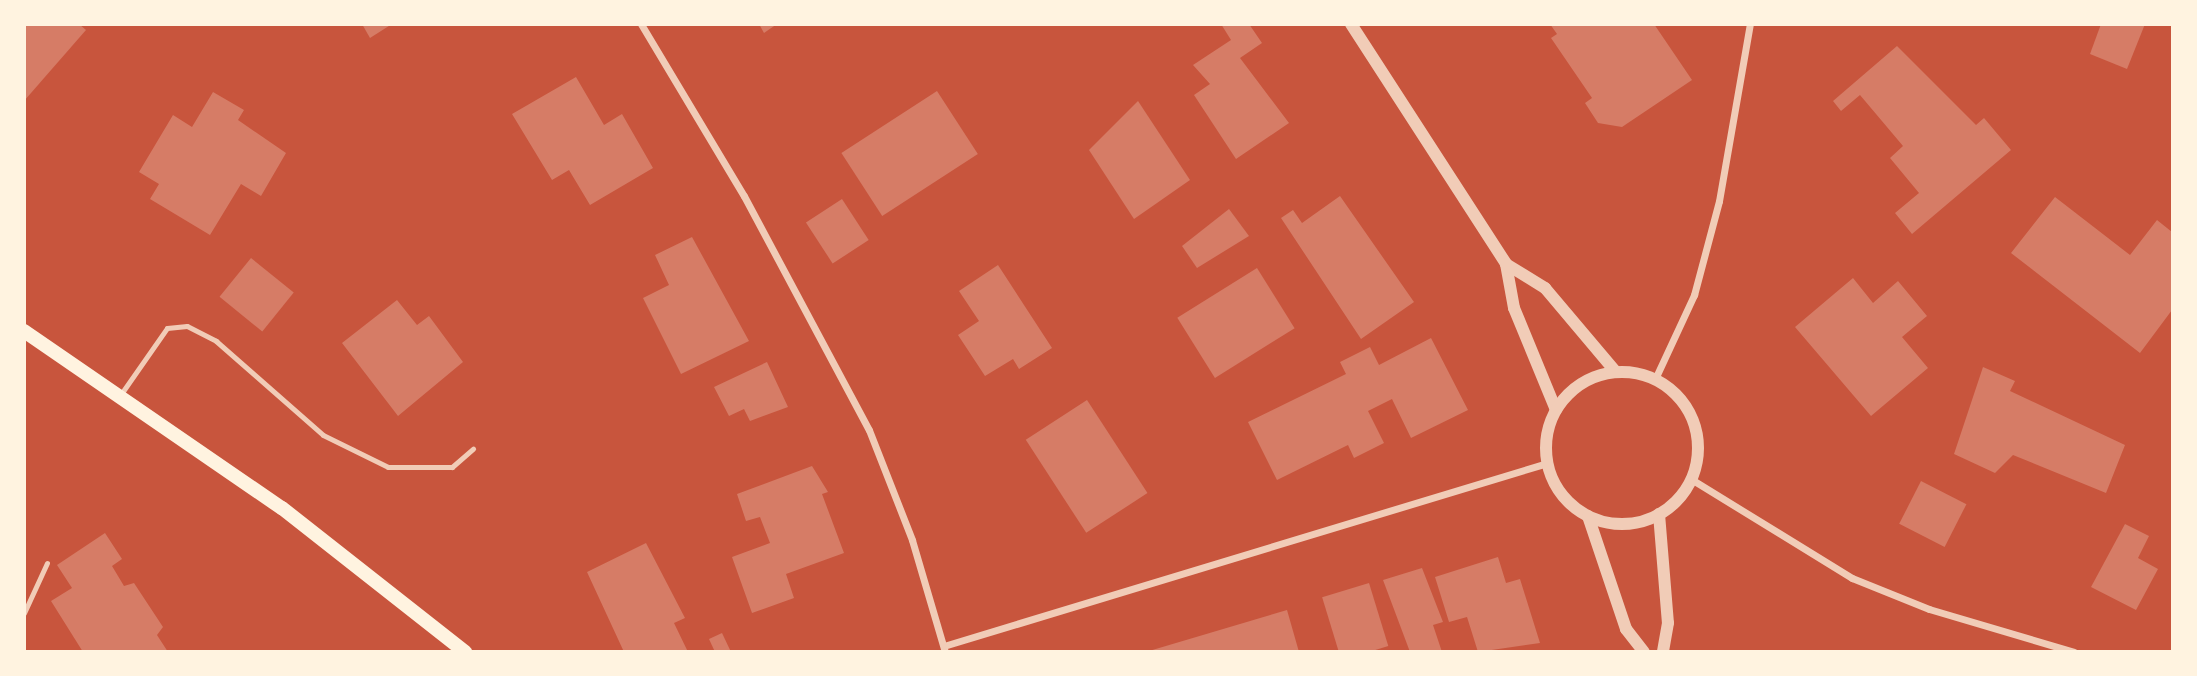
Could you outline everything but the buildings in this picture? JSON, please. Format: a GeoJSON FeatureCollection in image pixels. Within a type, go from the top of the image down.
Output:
{"type":"FeatureCollection","features":[{"type":"Feature","properties":{"kind":"main road"},"geometry":{"type":"LineString","coordinates":[[24,331],[121,394],[282,508],[465,652]]}},
{"type":"Feature","properties":{"kind":"street"},"geometry":{"type":"LineString","coordinates":[[641,24],[744,196],[869,430],[946,648],[1547,463]]}},
{"type":"Feature","properties":{"kind":"street"},"geometry":{"type":"LineString","coordinates":[[1351,24],[1506,264],[1514,308],[1556,410],[1547,463],[1569,502],[1588,516],[1624,524],[1659,514],[1691,479],[1696,433],[1674,393],[1654,379],[1616,372],[1588,380],[1556,410]]}},
{"type":"Feature","properties":{"kind":"street"},"geometry":{"type":"LineString","coordinates":[[1654,379],[1697,283],[1750,24]]}},
{"type":"Feature","properties":{"kind":"street"},"geometry":{"type":"LineString","coordinates":[[1506,264],[1545,288],[1616,372]]}},
{"type":"Feature","properties":{"kind":"street"},"geometry":{"type":"LineString","coordinates":[[1691,479],[1852,578],[1929,609],[2074,652]]}},
{"type":"Feature","properties":{"kind":"street"},"geometry":{"type":"LineString","coordinates":[[1659,514],[1668,623],[1663,652]]}},
{"type":"Feature","properties":{"kind":"street"},"geometry":{"type":"LineString","coordinates":[[1588,516],[1626,629],[1644,652]]}},
{"type":"Feature","properties":{"kind":"lane"},"geometry":{"type":"LineString","coordinates":[[121,394],[167,328],[187,326],[216,341],[323,435],[388,467],[452,467],[473,449]]}},
{"type":"Feature","properties":{"kind":"lane"},"geometry":{"type":"LineString","coordinates":[[24,613],[47,563]]}}]}
